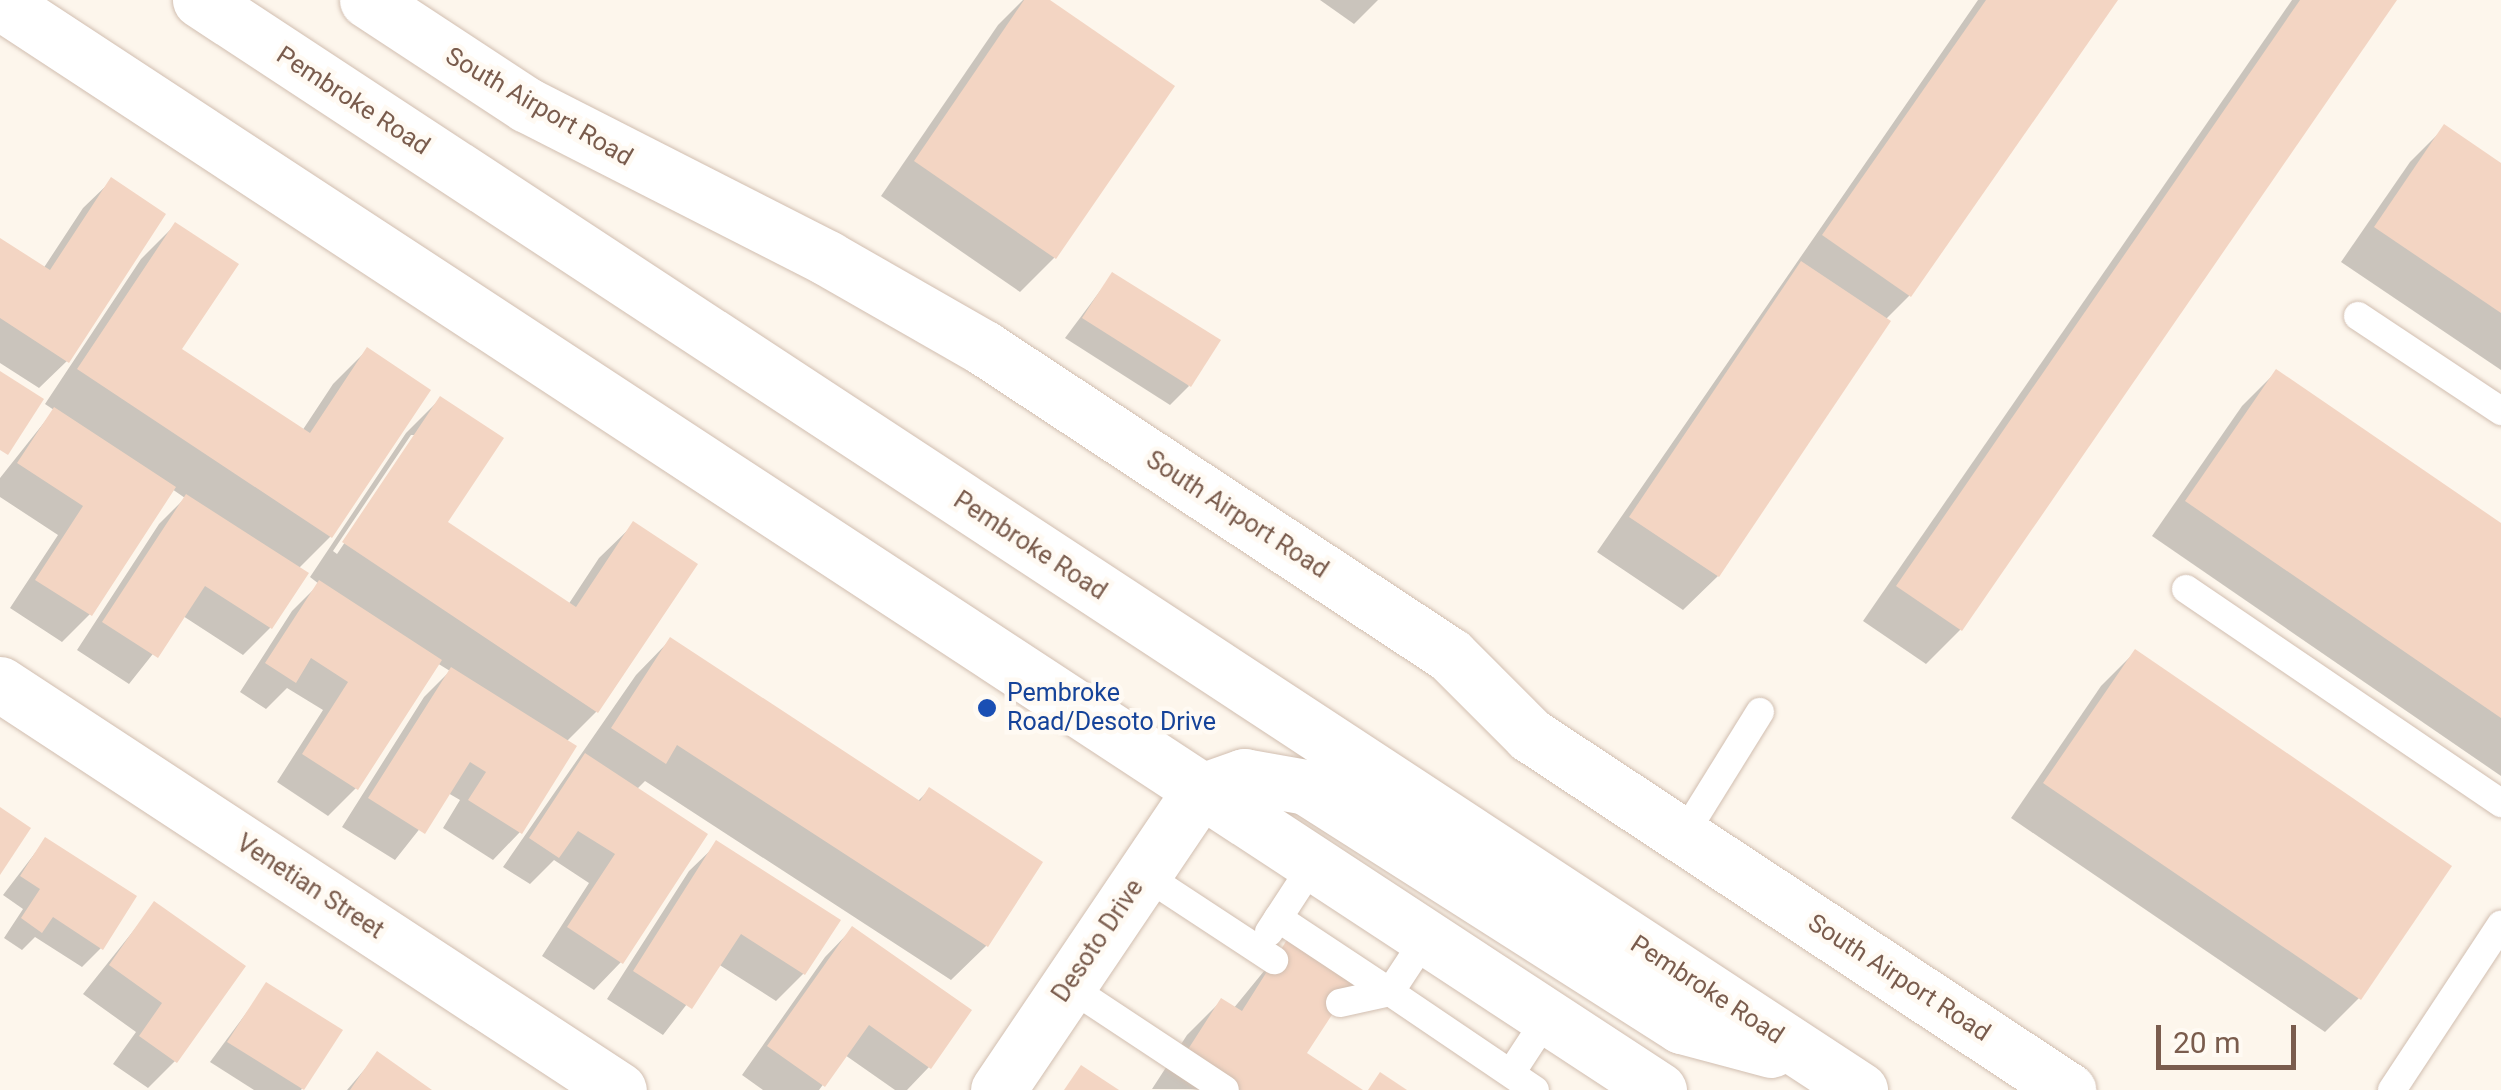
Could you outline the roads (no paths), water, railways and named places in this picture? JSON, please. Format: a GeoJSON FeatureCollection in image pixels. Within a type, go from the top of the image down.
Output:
{"type":"FeatureCollection","features":[{"type":"Feature","properties":{"kind":"main road","name":"Pembroke Road"},"geometry":{"type":"LineString","coordinates":[[200,0],[1839,1076]]}},
{"type":"Feature","properties":{"kind":"main road","name":"South Airport Road"},"geometry":{"type":"LineString","coordinates":[[367,0],[527,105],[827,258],[984,348],[1450,655],[1530,735],[2068,1090]]}},
{"type":"Feature","properties":{"kind":"main road"},"geometry":{"type":"LineString","coordinates":[[0,2],[1198,792],[1659,1090]]}},
{"type":"Feature","properties":{"kind":"main road","name":"Venetian Street"},"geometry":{"type":"LineString","coordinates":[[0,684],[620,1090]]}},
{"type":"Feature","properties":{"kind":"main road"},"geometry":{"type":"LineString","coordinates":[[1198,792],[1244,776],[1306,787],[1681,1026],[1839,1076]]}},
{"type":"Feature","properties":{"kind":"main road","name":"Desoto Drive"},"geometry":{"type":"LineString","coordinates":[[998,1090],[1198,792]]}},
{"type":"Feature","properties":{"kind":"lane"},"geometry":{"type":"LineString","coordinates":[[2358,316],[2501,411]]}},
{"type":"Feature","properties":{"kind":"lane"},"geometry":{"type":"LineString","coordinates":[[2186,589],[2501,803]]}},
{"type":"Feature","properties":{"kind":"lane"},"geometry":{"type":"LineString","coordinates":[[1683,836],[1760,712]]}},
{"type":"Feature","properties":{"kind":"lane"},"geometry":{"type":"LineString","coordinates":[[1144,874],[1266,955],[1278,918],[1312,866]]}},
{"type":"Feature","properties":{"kind":"lane"},"geometry":{"type":"LineString","coordinates":[[1278,918],[1535,1090]]}},
{"type":"Feature","properties":{"kind":"lane"},"geometry":{"type":"LineString","coordinates":[[2392,1090],[2501,924]]}},
{"type":"Feature","properties":{"kind":"lane"},"geometry":{"type":"LineString","coordinates":[[1340,1003],[1390,992],[1425,939]]}},
{"type":"Feature","properties":{"kind":"lane"},"geometry":{"type":"LineString","coordinates":[[1068,986],[1224,1090]]}},
{"type":"Feature","properties":{"kind":"lane"},"geometry":{"type":"LineString","coordinates":[[1511,1074],[1546,1018]]}},
{"type":"Feature","properties":{"kind":"place","name":"Pembroke Road/Desoto Drive"},"geometry":{"type":"Point","coordinates":[987,708]}}]}
